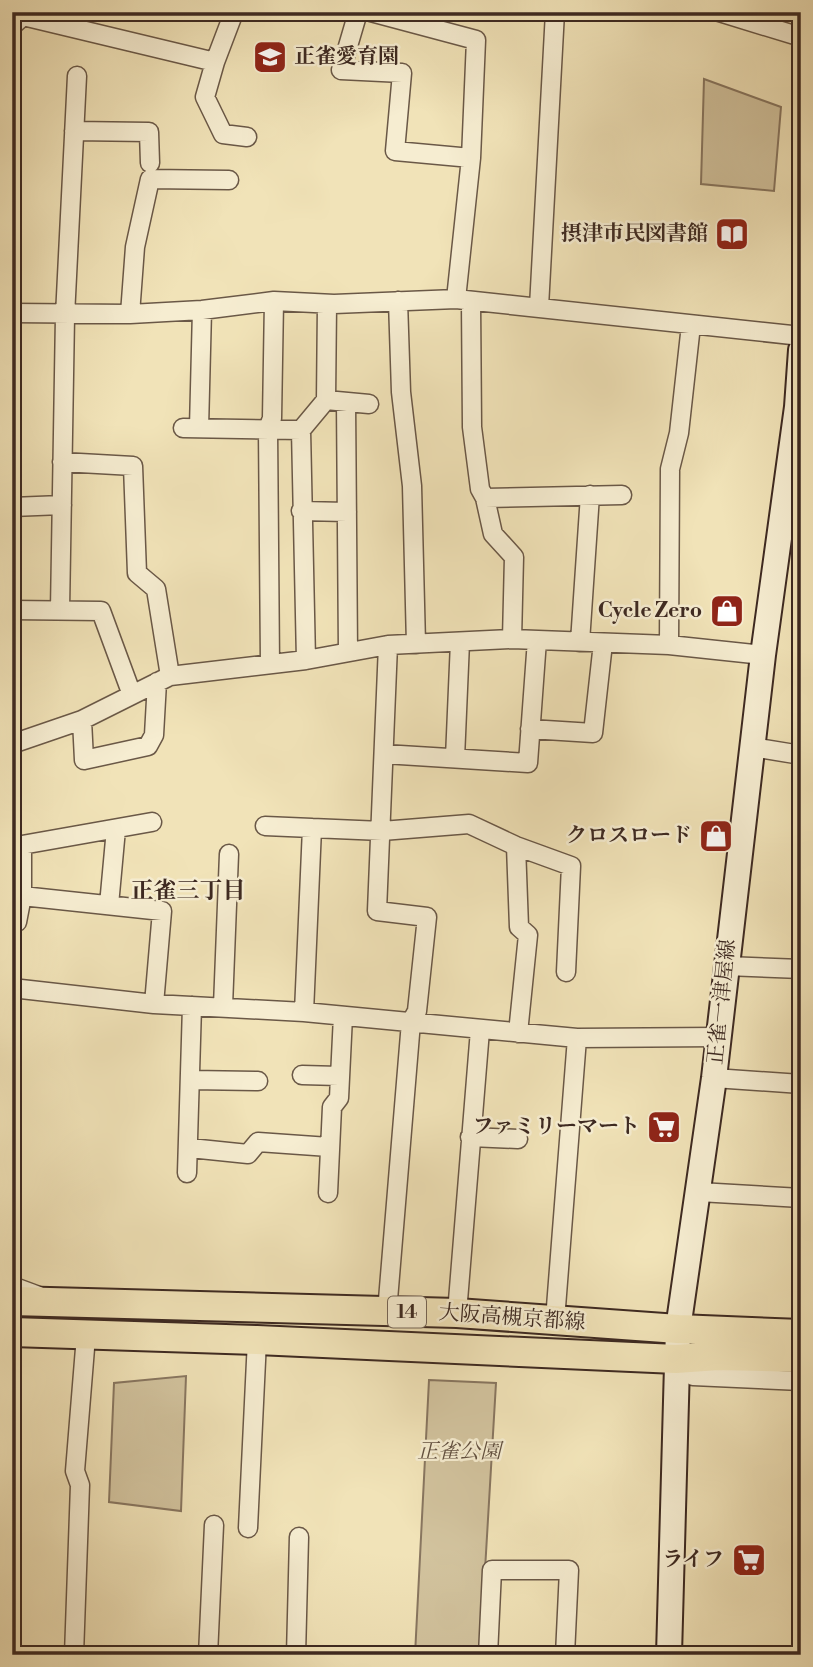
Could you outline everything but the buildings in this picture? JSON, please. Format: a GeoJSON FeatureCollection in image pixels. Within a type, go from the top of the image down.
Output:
{"type":"FeatureCollection","features":[{"type":"Feature","properties":{"kind":"main road","name":"正雀一津屋線"},"geometry":{"type":"LineString","coordinates":[[669,1655],[678,1329],[714,1078],[763,655],[799,407],[801,350]]}},
{"type":"Feature","properties":{"kind":"main road","name":"大阪高槻京都線"},"geometry":{"type":"LineString","coordinates":[[12,1301],[457,1313],[799,1339]]}},
{"type":"Feature","properties":{"kind":"main road","name":"大阪高槻京都線"},"geometry":{"type":"LineString","coordinates":[[12,1332],[676,1359],[718,1356],[799,1339]]}},
{"type":"Feature","properties":{"kind":"street"},"geometry":{"type":"LineString","coordinates":[[234,12],[205,97],[223,134],[247,137]]}},
{"type":"Feature","properties":{"kind":"street"},"geometry":{"type":"LineString","coordinates":[[358,12],[341,69],[402,73],[395,151],[471,158]]}},
{"type":"Feature","properties":{"kind":"street"},"geometry":{"type":"LineString","coordinates":[[371,12],[476,40],[463,301],[472,426],[480,489],[485,498],[494,534],[514,557],[512,639]]}},
{"type":"Feature","properties":{"kind":"street"},"geometry":{"type":"LineString","coordinates":[[539,307],[555,12]]}},
{"type":"Feature","properties":{"kind":"street"},"geometry":{"type":"LineString","coordinates":[[719,12],[801,37]]}},
{"type":"Feature","properties":{"kind":"street"},"geometry":{"type":"LineString","coordinates":[[12,26],[23,16],[215,62]]}},
{"type":"Feature","properties":{"kind":"street"},"geometry":{"type":"LineString","coordinates":[[60,610],[65,316],[78,76]]}},
{"type":"Feature","properties":{"kind":"street"},"geometry":{"type":"LineString","coordinates":[[74,131],[149,132],[150,163]]}},
{"type":"Feature","properties":{"kind":"street"},"geometry":{"type":"LineString","coordinates":[[131,314],[135,247],[150,179],[229,180]]}},
{"type":"Feature","properties":{"kind":"street"},"geometry":{"type":"LineString","coordinates":[[12,313],[65,316],[131,314],[202,310],[274,301],[327,304],[463,301],[801,336]]}},
{"type":"Feature","properties":{"kind":"street"},"geometry":{"type":"LineString","coordinates":[[270,664],[268,429],[272,418],[274,301]]}},
{"type":"Feature","properties":{"kind":"street"},"geometry":{"type":"LineString","coordinates":[[398,302],[401,392],[412,486],[416,644]]}},
{"type":"Feature","properties":{"kind":"street"},"geometry":{"type":"LineString","coordinates":[[306,660],[301,430],[326,400],[327,304]]}},
{"type":"Feature","properties":{"kind":"street"},"geometry":{"type":"LineString","coordinates":[[202,310],[191,428],[301,430]]}},
{"type":"Feature","properties":{"kind":"street"},"geometry":{"type":"LineString","coordinates":[[669,645],[670,469],[679,433],[691,325]]}},
{"type":"Feature","properties":{"kind":"street"},"geometry":{"type":"LineString","coordinates":[[326,400],[369,404]]}},
{"type":"Feature","properties":{"kind":"street"},"geometry":{"type":"LineString","coordinates":[[346,402],[348,652]]}},
{"type":"Feature","properties":{"kind":"street"},"geometry":{"type":"LineString","coordinates":[[62,462],[133,466],[137,573],[156,589],[164,679],[154,735],[148,746],[85,760],[82,720]]}},
{"type":"Feature","properties":{"kind":"street"},"geometry":{"type":"LineString","coordinates":[[580,642],[590,495]]}},
{"type":"Feature","properties":{"kind":"street"},"geometry":{"type":"LineString","coordinates":[[485,498],[622,495]]}},
{"type":"Feature","properties":{"kind":"street"},"geometry":{"type":"LineString","coordinates":[[12,507],[62,505]]}},
{"type":"Feature","properties":{"kind":"street"},"geometry":{"type":"LineString","coordinates":[[301,511],[347,512]]}},
{"type":"Feature","properties":{"kind":"street"},"geometry":{"type":"LineString","coordinates":[[12,610],[102,611],[132,695]]}},
{"type":"Feature","properties":{"kind":"street"},"geometry":{"type":"LineString","coordinates":[[12,744],[82,720],[164,679],[306,660],[387,645],[512,639],[669,645],[763,655]]}},
{"type":"Feature","properties":{"kind":"street"},"geometry":{"type":"LineString","coordinates":[[384,754],[528,763],[537,640]]}},
{"type":"Feature","properties":{"kind":"street"},"geometry":{"type":"LineString","coordinates":[[455,758],[460,642]]}},
{"type":"Feature","properties":{"kind":"street"},"geometry":{"type":"LineString","coordinates":[[530,729],[593,733],[603,643]]}},
{"type":"Feature","properties":{"kind":"street"},"geometry":{"type":"LineString","coordinates":[[387,645],[377,911],[427,917],[417,1011],[411,1022],[387,1312]]}},
{"type":"Feature","properties":{"kind":"street"},"geometry":{"type":"LineString","coordinates":[[752,747],[801,755]]}},
{"type":"Feature","properties":{"kind":"street"},"geometry":{"type":"LineString","coordinates":[[12,922],[17,922],[22,896],[22,845],[152,822]]}},
{"type":"Feature","properties":{"kind":"street"},"geometry":{"type":"LineString","coordinates":[[265,826],[382,831],[469,824],[516,846],[571,866],[566,972]]}},
{"type":"Feature","properties":{"kind":"street"},"geometry":{"type":"LineString","coordinates":[[304,1012],[312,828]]}},
{"type":"Feature","properties":{"kind":"street"},"geometry":{"type":"LineString","coordinates":[[109,905],[116,830]]}},
{"type":"Feature","properties":{"kind":"street"},"geometry":{"type":"LineString","coordinates":[[516,846],[519,927],[528,934],[518,1033]]}},
{"type":"Feature","properties":{"kind":"street"},"geometry":{"type":"LineString","coordinates":[[223,1006],[229,854]]}},
{"type":"Feature","properties":{"kind":"street"},"geometry":{"type":"LineString","coordinates":[[22,896],[162,911],[154,1004]]}},
{"type":"Feature","properties":{"kind":"street"},"geometry":{"type":"LineString","coordinates":[[726,966],[798,965]]}},
{"type":"Feature","properties":{"kind":"street"},"geometry":{"type":"LineString","coordinates":[[12,988],[154,1004],[304,1012],[577,1038],[718,1037]]}},
{"type":"Feature","properties":{"kind":"street"},"geometry":{"type":"LineString","coordinates":[[187,1173],[190,1148],[192,1006]]}},
{"type":"Feature","properties":{"kind":"street"},"geometry":{"type":"LineString","coordinates":[[328,1193],[332,1107],[339,1098],[343,1016]]}},
{"type":"Feature","properties":{"kind":"street"},"geometry":{"type":"LineString","coordinates":[[457,1313],[480,1030]]}},
{"type":"Feature","properties":{"kind":"street"},"geometry":{"type":"LineString","coordinates":[[555,1320],[577,1038]]}},
{"type":"Feature","properties":{"kind":"street"},"geometry":{"type":"LineString","coordinates":[[302,1075],[339,1076]]}},
{"type":"Feature","properties":{"kind":"street"},"geometry":{"type":"LineString","coordinates":[[714,1078],[801,1084]]}},
{"type":"Feature","properties":{"kind":"street"},"geometry":{"type":"LineString","coordinates":[[191,1080],[258,1081]]}},
{"type":"Feature","properties":{"kind":"street"},"geometry":{"type":"LineString","coordinates":[[470,1137],[518,1139]]}},
{"type":"Feature","properties":{"kind":"street"},"geometry":{"type":"LineString","coordinates":[[190,1148],[248,1154],[258,1142],[329,1147]]}},
{"type":"Feature","properties":{"kind":"street"},"geometry":{"type":"LineString","coordinates":[[699,1192],[801,1198]]}},
{"type":"Feature","properties":{"kind":"street"},"geometry":{"type":"LineString","coordinates":[[12,1286],[52,1302]]}},
{"type":"Feature","properties":{"kind":"street"},"geometry":{"type":"LineString","coordinates":[[12,1340],[50,1334]]}},
{"type":"Feature","properties":{"kind":"street"},"geometry":{"type":"LineString","coordinates":[[74,1655],[80,1485],[75,1471],[86,1336]]}},
{"type":"Feature","properties":{"kind":"street"},"geometry":{"type":"LineString","coordinates":[[248,1528],[257,1340]]}},
{"type":"Feature","properties":{"kind":"street"},"geometry":{"type":"LineString","coordinates":[[676,1359],[693,1376],[801,1381]]}},
{"type":"Feature","properties":{"kind":"street"},"geometry":{"type":"LineString","coordinates":[[208,1655],[214,1525]]}},
{"type":"Feature","properties":{"kind":"street"},"geometry":{"type":"LineString","coordinates":[[296,1655],[299,1537]]}},
{"type":"Feature","properties":{"kind":"street"},"geometry":{"type":"LineString","coordinates":[[488,1655],[492,1570],[569,1570],[565,1655]]}},
{"type":"Feature","properties":{"kind":"green space"},"geometry":{"type":"Polygon","coordinates":[[[704,79],[781,107],[774,191],[701,184],[704,79]]]}},
{"type":"Feature","properties":{"kind":"green space"},"geometry":{"type":"Polygon","coordinates":[[[186,1376],[181,1511],[109,1502],[114,1383],[186,1376]]]}},
{"type":"Feature","properties":{"kind":"green space","name":"正雀公園"},"geometry":{"type":"Polygon","coordinates":[[[429,1380],[496,1383],[480,1655],[415,1655],[429,1380]]]}},
{"type":"Feature","properties":{"kind":"place","name":"正雀愛育園"},"geometry":{"type":"Point","coordinates":[270,57]}},
{"type":"Feature","properties":{"kind":"place","name":"摂津市民図書館"},"geometry":{"type":"Point","coordinates":[732,234]}},
{"type":"Feature","properties":{"kind":"place","name":"Cycle Zero"},"geometry":{"type":"Point","coordinates":[727,611]}},
{"type":"Feature","properties":{"kind":"place","name":"クロスロード"},"geometry":{"type":"Point","coordinates":[716,836]}},
{"type":"Feature","properties":{"kind":"place","name":"ファミリーマート"},"geometry":{"type":"Point","coordinates":[664,1127]}},
{"type":"Feature","properties":{"kind":"place","name":"ライフ"},"geometry":{"type":"Point","coordinates":[749,1560]}},
{"type":"Feature","properties":{"kind":"district","name":"正雀三丁目"},"geometry":{"type":"Point","coordinates":[188,891]}}]}
